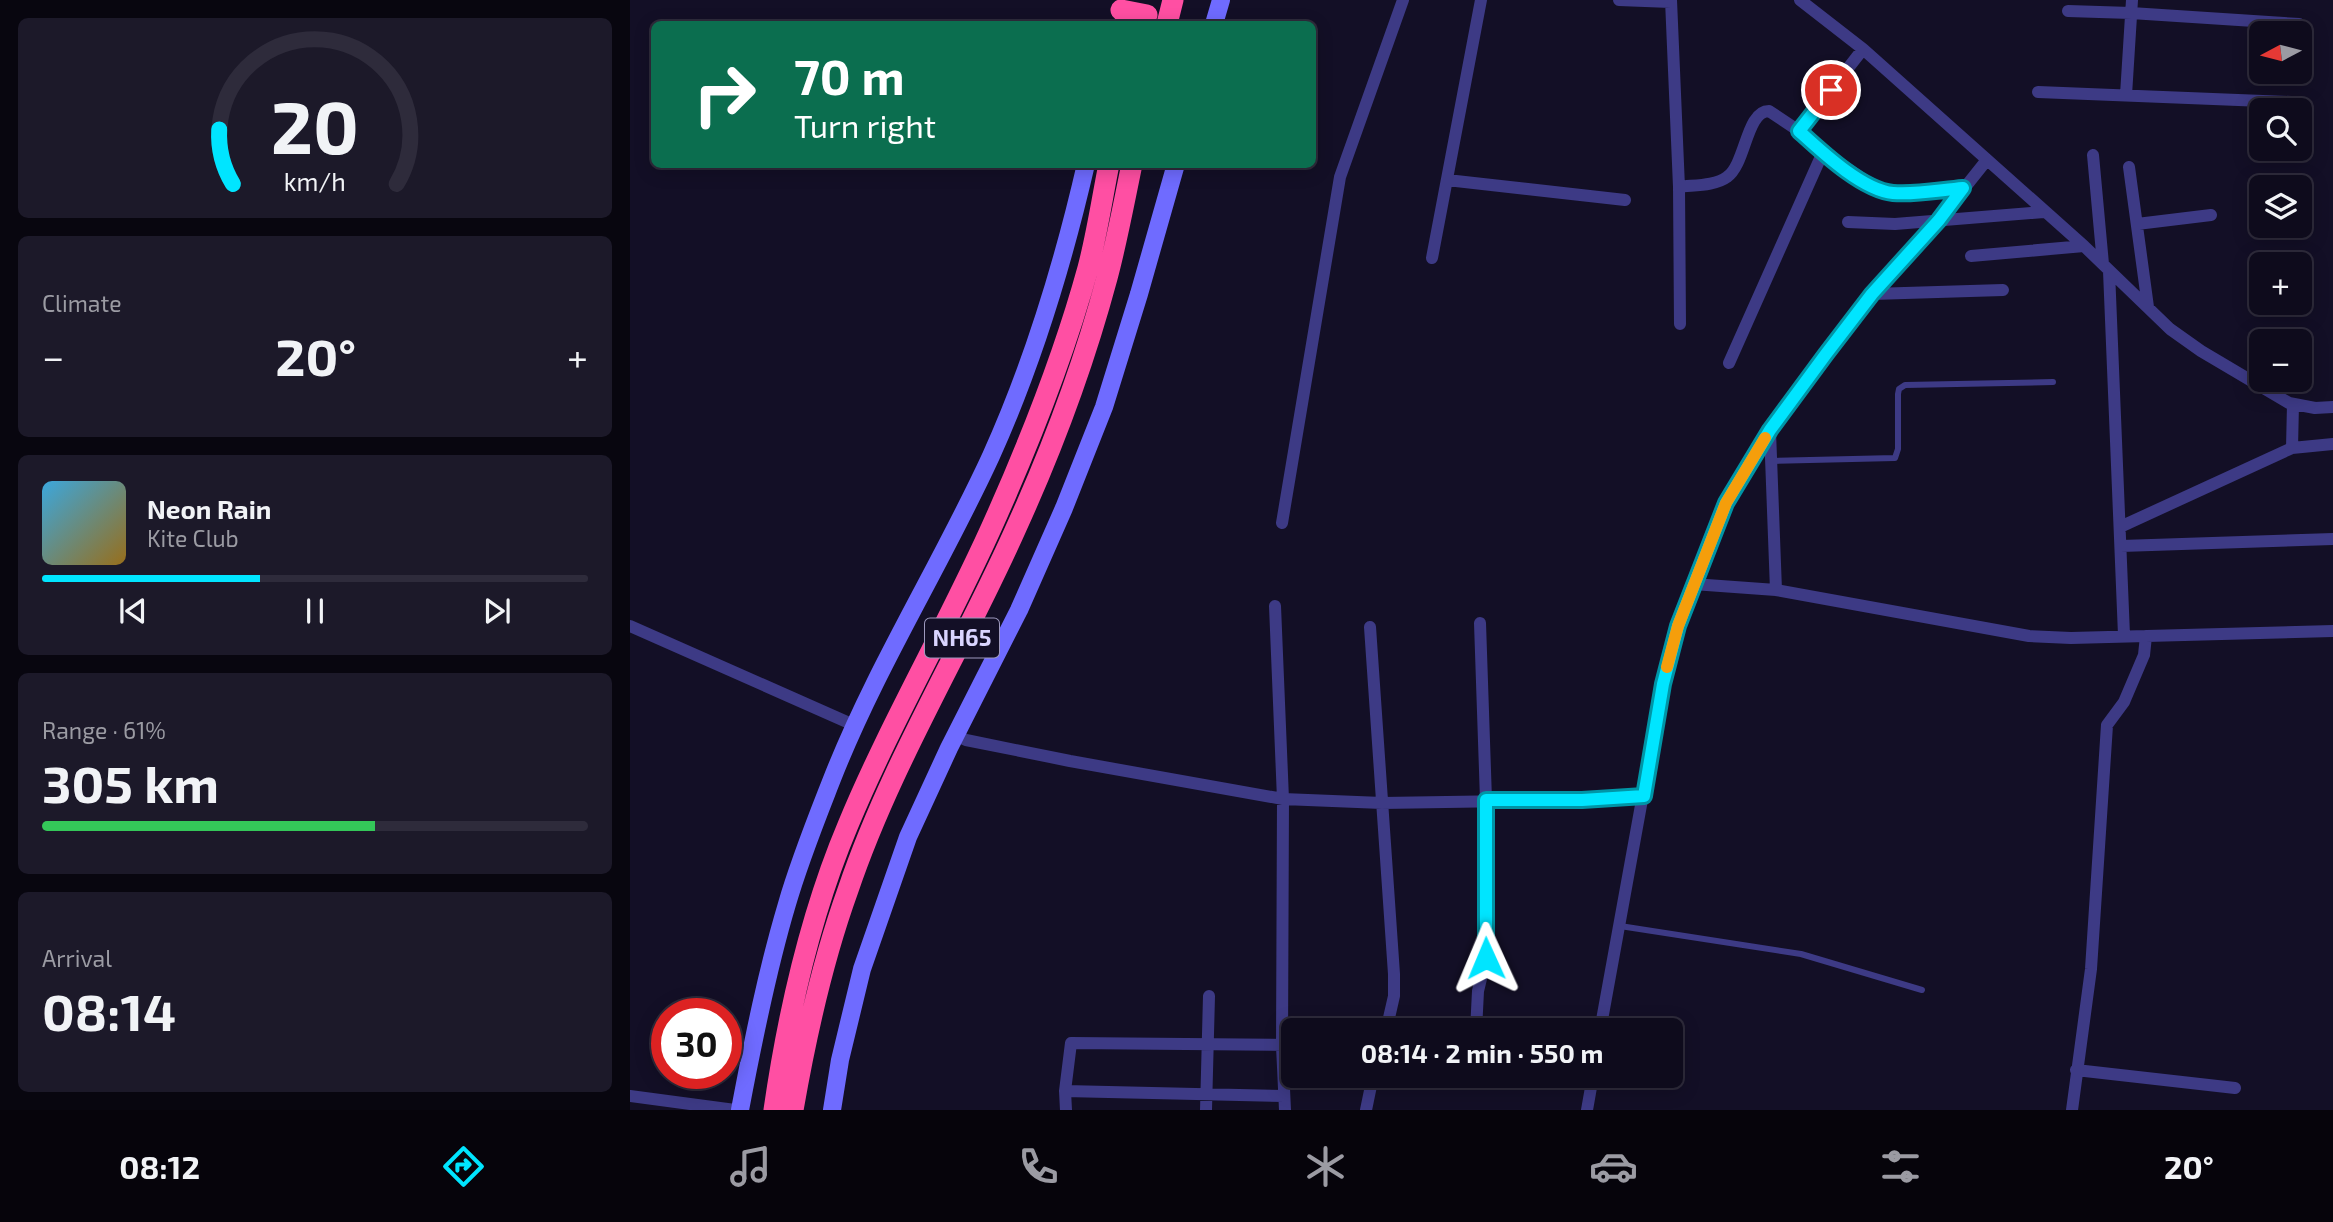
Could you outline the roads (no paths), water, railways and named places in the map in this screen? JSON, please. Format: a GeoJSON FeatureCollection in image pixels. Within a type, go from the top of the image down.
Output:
{"type":"FeatureCollection","features":[{"type":"Feature","properties":{"kind":"highway"},"geometry":{"type":"LineString","coordinates":[[1168,21],[1173,0]]}},
{"type":"Feature","properties":{"kind":"highway"},"geometry":{"type":"LineString","coordinates":[[1121,12],[1148,13]]}},
{"type":"Feature","properties":{"kind":"highway","name":"NH65"},"geometry":{"type":"LineString","coordinates":[[774,1110],[785,1037],[800,973],[847,827],[884,744],[996,516],[1048,388],[1088,267],[1108,168]]}},
{"type":"Feature","properties":{"kind":"highway","name":"NH65"},"geometry":{"type":"LineString","coordinates":[[793,1110],[804,1042],[820,975],[848,888],[908,748],[1017,526],[1065,407],[1107,278],[1131,168]]}},
{"type":"Feature","properties":{"kind":"street"},"geometry":{"type":"LineString","coordinates":[[1215,21],[1221,0]]}},
{"type":"Feature","properties":{"kind":"street"},"geometry":{"type":"LineString","coordinates":[[1282,523],[1340,177],[1403,0]]}},
{"type":"Feature","properties":{"kind":"street"},"geometry":{"type":"LineString","coordinates":[[1432,258],[1481,0]]}},
{"type":"Feature","properties":{"kind":"street"},"geometry":{"type":"LineString","coordinates":[[1619,0],[1671,1],[1679,187],[1680,324]]}},
{"type":"Feature","properties":{"kind":"street"},"geometry":{"type":"LineString","coordinates":[[1800,0],[1863,49],[2084,246],[2170,329],[2249,379]]}},
{"type":"Feature","properties":{"kind":"street"},"geometry":{"type":"LineString","coordinates":[[2068,11],[2131,6],[2271,21]]}},
{"type":"Feature","properties":{"kind":"street"},"geometry":{"type":"LineString","coordinates":[[2126,96],[2131,6]]}},
{"type":"Feature","properties":{"kind":"street"},"geometry":{"type":"LineString","coordinates":[[1799,131],[1863,49]]}},
{"type":"Feature","properties":{"kind":"street"},"geometry":{"type":"LineString","coordinates":[[2038,92],[2249,100]]}},
{"type":"Feature","properties":{"kind":"street"},"geometry":{"type":"LineString","coordinates":[[1679,187],[1717,182],[1728,177],[1734,170],[1760,111],[1769,111],[1879,190],[1902,193],[1963,188]]}},
{"type":"Feature","properties":{"kind":"street"},"geometry":{"type":"LineString","coordinates":[[1729,363],[1823,152]]}},
{"type":"Feature","properties":{"kind":"street"},"geometry":{"type":"LineString","coordinates":[[2093,155],[2106,268],[2124,635]]}},
{"type":"Feature","properties":{"kind":"street"},"geometry":{"type":"LineString","coordinates":[[1602,1018],[1663,684],[1678,626],[1726,503],[1770,430],[1872,294],[1939,220],[1986,161]]}},
{"type":"Feature","properties":{"kind":"street"},"geometry":{"type":"LineString","coordinates":[[2129,167],[2148,307]]}},
{"type":"Feature","properties":{"kind":"street"},"geometry":{"type":"LineString","coordinates":[[630,1096],[737,1110],[787,902],[832,778],[890,653],[992,453],[1039,332],[1069,240],[1085,168]]}},
{"type":"Feature","properties":{"kind":"street"},"geometry":{"type":"LineString","coordinates":[[832,1110],[840,1060],[862,969],[908,837],[955,735],[1019,610],[1064,508],[1104,407],[1175,168]]}},
{"type":"Feature","properties":{"kind":"street"},"geometry":{"type":"LineString","coordinates":[[1447,180],[1625,200]]}},
{"type":"Feature","properties":{"kind":"street"},"geometry":{"type":"LineString","coordinates":[[1848,222],[1873,225],[2044,212]]}},
{"type":"Feature","properties":{"kind":"street"},"geometry":{"type":"LineString","coordinates":[[2137,224],[2211,215]]}},
{"type":"Feature","properties":{"kind":"street"},"geometry":{"type":"LineString","coordinates":[[1971,256],[2084,246]]}},
{"type":"Feature","properties":{"kind":"street"},"geometry":{"type":"LineString","coordinates":[[1872,294],[2003,290]]}},
{"type":"Feature","properties":{"kind":"street"},"geometry":{"type":"LineString","coordinates":[[2271,392],[2292,404],[2315,408],[2333,407]]}},
{"type":"Feature","properties":{"kind":"street"},"geometry":{"type":"LineString","coordinates":[[2292,404],[2292,448]]}},
{"type":"Feature","properties":{"kind":"street"},"geometry":{"type":"LineString","coordinates":[[1770,430],[1776,590]]}},
{"type":"Feature","properties":{"kind":"street"},"geometry":{"type":"LineString","coordinates":[[2120,527],[2292,448],[2333,444]]}},
{"type":"Feature","properties":{"kind":"street"},"geometry":{"type":"LineString","coordinates":[[2121,546],[2333,539]]}},
{"type":"Feature","properties":{"kind":"street"},"geometry":{"type":"LineString","coordinates":[[1693,584],[1776,590],[2029,636],[2071,638],[2333,631]]}},
{"type":"Feature","properties":{"kind":"street"},"geometry":{"type":"LineString","coordinates":[[1275,606],[1283,799],[1287,1018]]}},
{"type":"Feature","properties":{"kind":"street"},"geometry":{"type":"LineString","coordinates":[[1477,1018],[1478,991],[1486,958],[1486,800],[1479,623]]}},
{"type":"Feature","properties":{"kind":"street"},"geometry":{"type":"LineString","coordinates":[[630,626],[856,726]]}},
{"type":"Feature","properties":{"kind":"street"},"geometry":{"type":"LineString","coordinates":[[1370,627],[1394,974],[1394,996],[1389,1018]]}},
{"type":"Feature","properties":{"kind":"street"},"geometry":{"type":"LineString","coordinates":[[2073,1110],[2092,955],[2107,725],[2124,702],[2144,655],[2146,636]]}},
{"type":"Feature","properties":{"kind":"street"},"geometry":{"type":"LineString","coordinates":[[955,735],[966,740],[1070,761],[1283,799],[1382,803],[1582,800],[1644,796]]}},
{"type":"Feature","properties":{"kind":"street"},"geometry":{"type":"LineString","coordinates":[[1206,1110],[1209,996]]}},
{"type":"Feature","properties":{"kind":"street"},"geometry":{"type":"LineString","coordinates":[[1066,1110],[1065,1091],[1071,1043],[1281,1045]]}},
{"type":"Feature","properties":{"kind":"street"},"geometry":{"type":"LineString","coordinates":[[2076,1070],[2235,1088]]}},
{"type":"Feature","properties":{"kind":"street"},"geometry":{"type":"LineString","coordinates":[[1285,1088],[1285,1110]]}},
{"type":"Feature","properties":{"kind":"street"},"geometry":{"type":"LineString","coordinates":[[1366,1110],[1371,1088]]}},
{"type":"Feature","properties":{"kind":"street"},"geometry":{"type":"LineString","coordinates":[[1587,1110],[1590,1088]]}},
{"type":"Feature","properties":{"kind":"street"},"geometry":{"type":"LineString","coordinates":[[1065,1091],[1284,1096]]}},
{"type":"Feature","properties":{"kind":"lane"},"geometry":{"type":"LineString","coordinates":[[1772,460],[1895,458],[1898,449],[1898,394],[1899,389],[1905,385],[2053,382]]}},
{"type":"Feature","properties":{"kind":"lane"},"geometry":{"type":"LineString","coordinates":[[1618,925],[1801,954],[1922,990]]}}]}
